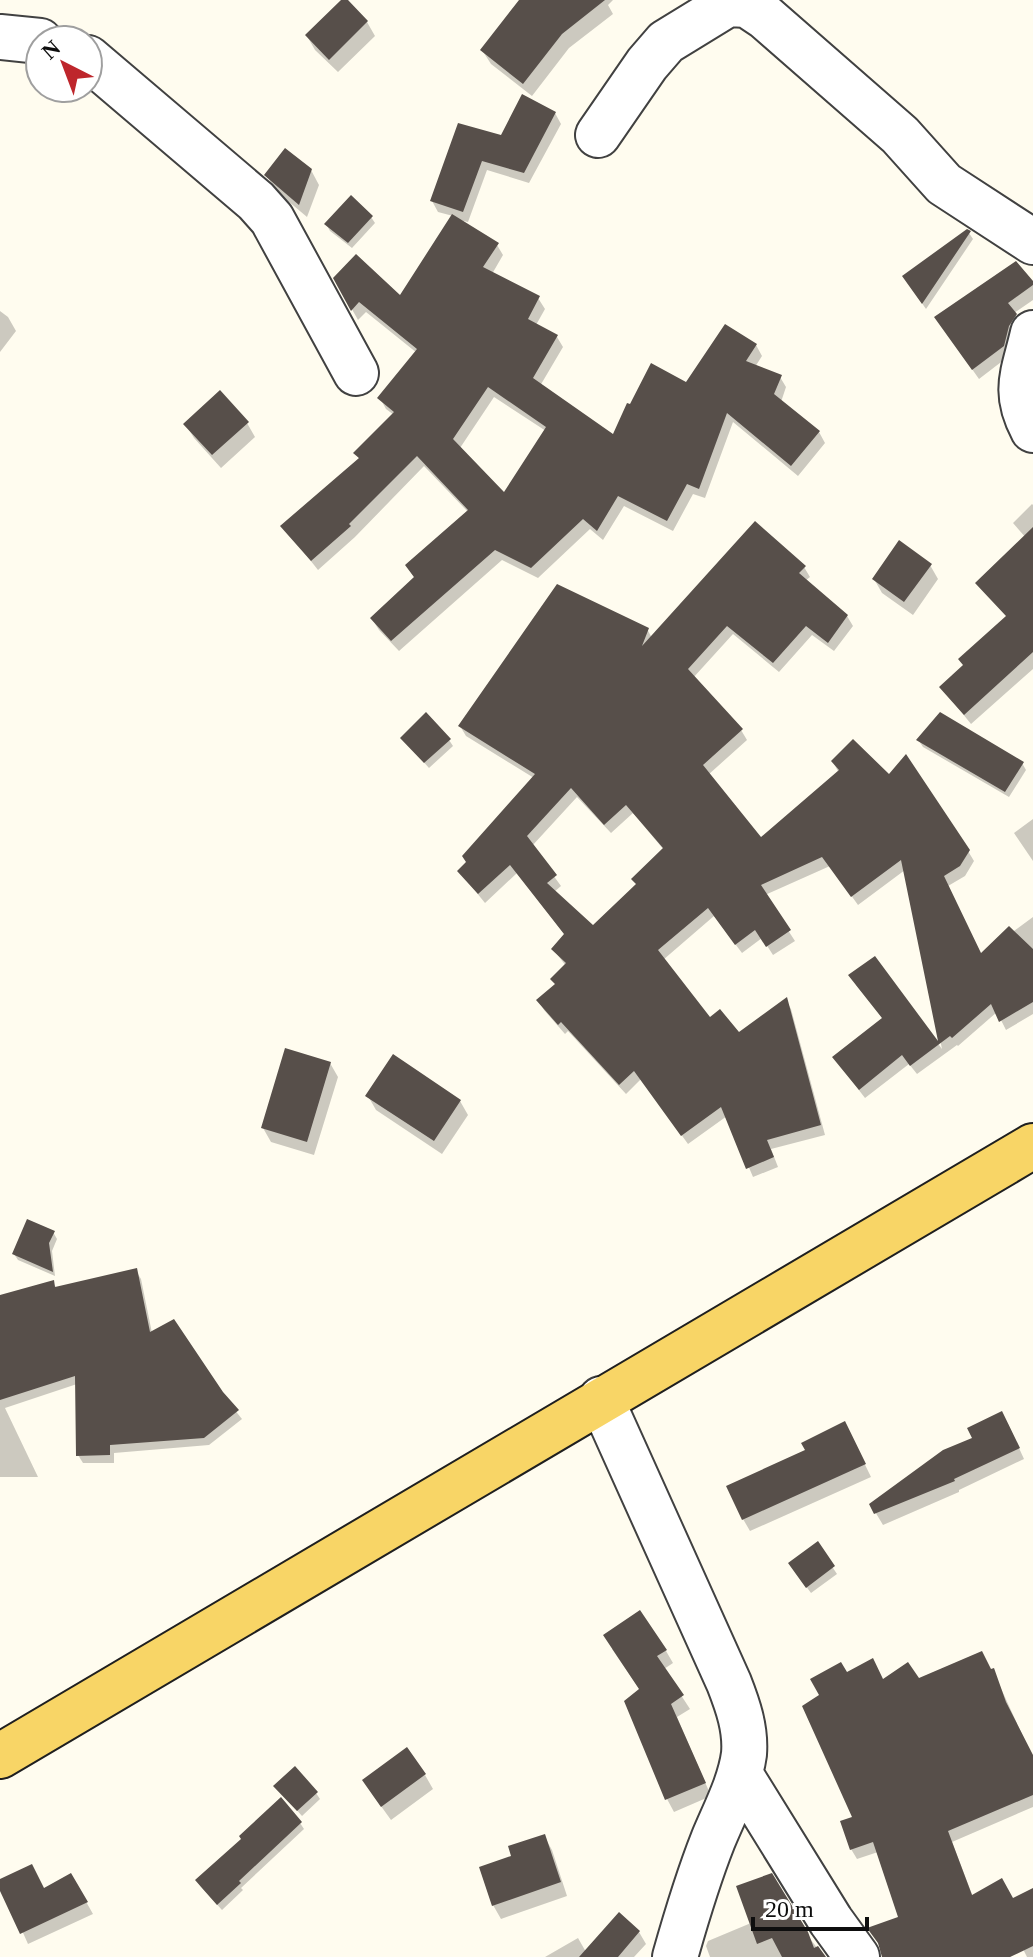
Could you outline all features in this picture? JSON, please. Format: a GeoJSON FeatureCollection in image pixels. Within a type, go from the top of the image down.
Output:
{"type":"FeatureCollection","features":[{"type":"Feature","properties":{"kind":"main road"},"geometry":{"type":"LineString","coordinates":[[0,1756],[1033,1146]]}},
{"type":"Feature","properties":{"kind":"street"},"geometry":{"type":"LineString","coordinates":[[598,135],[666,42],[728,4],[747,5],[900,135],[944,184],[1033,242]]}},
{"type":"Feature","properties":{"kind":"street"},"geometry":{"type":"LineString","coordinates":[[0,37],[24,39]]}},
{"type":"Feature","properties":{"kind":"street"},"geometry":{"type":"LineString","coordinates":[[104,72],[256,201],[272,219],[356,373]]}},
{"type":"Feature","properties":{"kind":"street"},"geometry":{"type":"LineString","coordinates":[[1033,333],[1021,381],[1020,400],[1033,430]]}},
{"type":"Feature","properties":{"kind":"street"},"geometry":{"type":"LineString","coordinates":[[601,1399],[742,1717],[744,1751],[740,1774],[712,1844],[675,1957]]}},
{"type":"Feature","properties":{"kind":"street"},"geometry":{"type":"LineString","coordinates":[[740,1774],[831,1921],[857,1957]]}},
{"type":"Feature","properties":{"kind":"building"},"geometry":{"type":"Polygon","coordinates":[[[341,0],[348,0],[368,21],[329,60],[305,35],[341,0]]]}},
{"type":"Feature","properties":{"kind":"building"},"geometry":{"type":"Polygon","coordinates":[[[519,0],[605,0],[562,34],[523,84],[480,50],[519,0]]]}},
{"type":"Feature","properties":{"kind":"building"},"geometry":{"type":"Polygon","coordinates":[[[522,94],[556,112],[524,173],[482,161],[463,212],[430,201],[458,123],[501,135],[522,94]]]}},
{"type":"Feature","properties":{"kind":"building"},"geometry":{"type":"Polygon","coordinates":[[[285,148],[312,169],[299,205],[264,175],[285,148]]]}},
{"type":"Feature","properties":{"kind":"building"},"geometry":{"type":"Polygon","coordinates":[[[351,195],[373,216],[348,243],[324,224],[351,195]]]}},
{"type":"Feature","properties":{"kind":"building"},"geometry":{"type":"Polygon","coordinates":[[[452,214],[499,243],[483,267],[540,296],[528,319],[558,335],[533,378],[613,434],[651,363],[686,382],[725,324],[757,344],[746,361],[782,375],[774,394],[820,431],[791,466],[727,413],[699,489],[687,484],[667,521],[618,496],[597,531],[583,519],[531,568],[495,550],[391,641],[370,618],[414,577],[405,565],[468,510],[417,456],[349,524],[351,526],[311,561],[280,526],[359,458],[353,453],[394,412],[377,398],[417,349],[359,302],[351,311],[333,278],[356,254],[400,295],[452,214]],[[488,387],[453,439],[504,492],[546,427],[488,387]]]}},
{"type":"Feature","properties":{"kind":"building"},"geometry":{"type":"Polygon","coordinates":[[[967,229],[971,231],[922,304],[902,276],[967,229]]]}},
{"type":"Feature","properties":{"kind":"building"},"geometry":{"type":"Polygon","coordinates":[[[1016,261],[1033,285],[1008,303],[1017,314],[1009,326],[1004,346],[972,370],[934,317],[1016,261]]]}},
{"type":"Feature","properties":{"kind":"building"},"geometry":{"type":"Polygon","coordinates":[[[220,390],[249,422],[212,455],[183,424],[220,390]]]}},
{"type":"Feature","properties":{"kind":"building"},"geometry":{"type":"Polygon","coordinates":[[[755,521],[806,566],[799,573],[848,615],[828,643],[806,626],[773,663],[727,626],[688,669],[743,729],[703,765],[761,837],[839,770],[831,761],[853,739],[889,774],[906,754],[970,850],[960,866],[944,876],[981,953],[1009,926],[1033,949],[1033,1002],[999,1022],[991,1004],[952,1038],[950,1036],[910,1066],[902,1055],[859,1090],[832,1057],[882,1018],[848,975],[875,956],[938,1041],[901,860],[851,897],[822,857],[761,885],[791,930],[766,947],[755,930],[735,945],[708,908],[658,950],[710,1017],[720,1009],[739,1032],[787,997],[821,1125],[767,1140],[774,1157],[746,1169],[721,1107],[681,1136],[634,1071],[619,1085],[561,1022],[558,1025],[536,1000],[555,984],[550,979],[566,963],[551,949],[564,934],[510,865],[478,894],[457,871],[466,862],[462,856],[535,774],[458,726],[557,584],[649,628],[642,646],[755,521]],[[571,788],[527,836],[557,875],[547,883],[593,925],[636,884],[631,879],[663,848],[626,805],[604,825],[571,788]]]}},
{"type":"Feature","properties":{"kind":"building"},"geometry":{"type":"Polygon","coordinates":[[[1033,527],[1033,652],[964,715],[939,687],[963,665],[958,659],[1006,616],[975,583],[1033,527]]]}},
{"type":"Feature","properties":{"kind":"building"},"geometry":{"type":"Polygon","coordinates":[[[899,540],[932,564],[904,602],[872,579],[899,540]]]}},
{"type":"Feature","properties":{"kind":"building"},"geometry":{"type":"Polygon","coordinates":[[[426,712],[451,739],[424,763],[400,738],[426,712]]]}},
{"type":"Feature","properties":{"kind":"building"},"geometry":{"type":"Polygon","coordinates":[[[940,712],[1024,762],[1005,792],[916,740],[940,712]]]}},
{"type":"Feature","properties":{"kind":"building"},"geometry":{"type":"Polygon","coordinates":[[[285,1048],[331,1062],[307,1142],[261,1128],[285,1048]]]}},
{"type":"Feature","properties":{"kind":"building"},"geometry":{"type":"Polygon","coordinates":[[[393,1054],[461,1100],[434,1141],[365,1096],[393,1054]]]}},
{"type":"Feature","properties":{"kind":"building"},"geometry":{"type":"Polygon","coordinates":[[[27,1219],[55,1231],[49,1243],[53,1272],[12,1254],[27,1219]]]}},
{"type":"Feature","properties":{"kind":"building"},"geometry":{"type":"Polygon","coordinates":[[[137,1268],[150,1332],[174,1319],[223,1392],[239,1410],[204,1438],[110,1445],[110,1455],[76,1456],[75,1376],[0,1400],[0,1295],[54,1280],[55,1287],[137,1268]]]}},
{"type":"Feature","properties":{"kind":"building"},"geometry":{"type":"Polygon","coordinates":[[[1002,1411],[1020,1448],[955,1481],[874,1514],[869,1504],[943,1450],[972,1438],[967,1428],[1002,1411]]]}},
{"type":"Feature","properties":{"kind":"building"},"geometry":{"type":"Polygon","coordinates":[[[845,1421],[866,1464],[742,1520],[726,1486],[805,1450],[801,1443],[845,1421]]]}},
{"type":"Feature","properties":{"kind":"building"},"geometry":{"type":"Polygon","coordinates":[[[818,1541],[835,1566],[806,1588],[788,1563],[818,1541]]]}},
{"type":"Feature","properties":{"kind":"building"},"geometry":{"type":"Polygon","coordinates":[[[640,1610],[667,1650],[657,1656],[684,1695],[671,1704],[706,1783],[665,1800],[624,1701],[639,1689],[603,1635],[640,1610]]]}},
{"type":"Feature","properties":{"kind":"building"},"geometry":{"type":"Polygon","coordinates":[[[982,1651],[991,1669],[994,1668],[1006,1702],[1033,1755],[1033,1795],[948,1831],[972,1895],[1002,1878],[1013,1898],[1033,1888],[1033,1946],[1010,1957],[882,1957],[878,1943],[867,1928],[898,1917],[873,1842],[850,1850],[840,1821],[852,1817],[802,1706],[819,1695],[810,1679],[841,1662],[847,1672],[873,1658],[883,1679],[908,1662],[919,1678],[982,1651]]]}},
{"type":"Feature","properties":{"kind":"building"},"geometry":{"type":"Polygon","coordinates":[[[407,1747],[426,1774],[381,1807],[362,1780],[407,1747]]]}},
{"type":"Feature","properties":{"kind":"building"},"geometry":{"type":"Polygon","coordinates":[[[295,1766],[318,1792],[297,1811],[273,1786],[295,1766]]]}},
{"type":"Feature","properties":{"kind":"building"},"geometry":{"type":"Polygon","coordinates":[[[281,1797],[302,1822],[217,1905],[195,1880],[241,1839],[239,1836],[281,1797]]]}},
{"type":"Feature","properties":{"kind":"building"},"geometry":{"type":"Polygon","coordinates":[[[545,1834],[561,1882],[492,1906],[479,1867],[511,1856],[508,1846],[545,1834]]]}},
{"type":"Feature","properties":{"kind":"building"},"geometry":{"type":"Polygon","coordinates":[[[32,1864],[44,1888],[71,1873],[88,1902],[20,1934],[0,1891],[0,1879],[32,1864]]]}},
{"type":"Feature","properties":{"kind":"building"},"geometry":{"type":"Polygon","coordinates":[[[772,1873],[808,1932],[814,1948],[818,1946],[826,1957],[782,1957],[772,1938],[757,1944],[736,1886],[772,1873]]]}},
{"type":"Feature","properties":{"kind":"building"},"geometry":{"type":"Polygon","coordinates":[[[619,1912],[640,1931],[618,1957],[579,1957],[619,1912]]]}}]}
